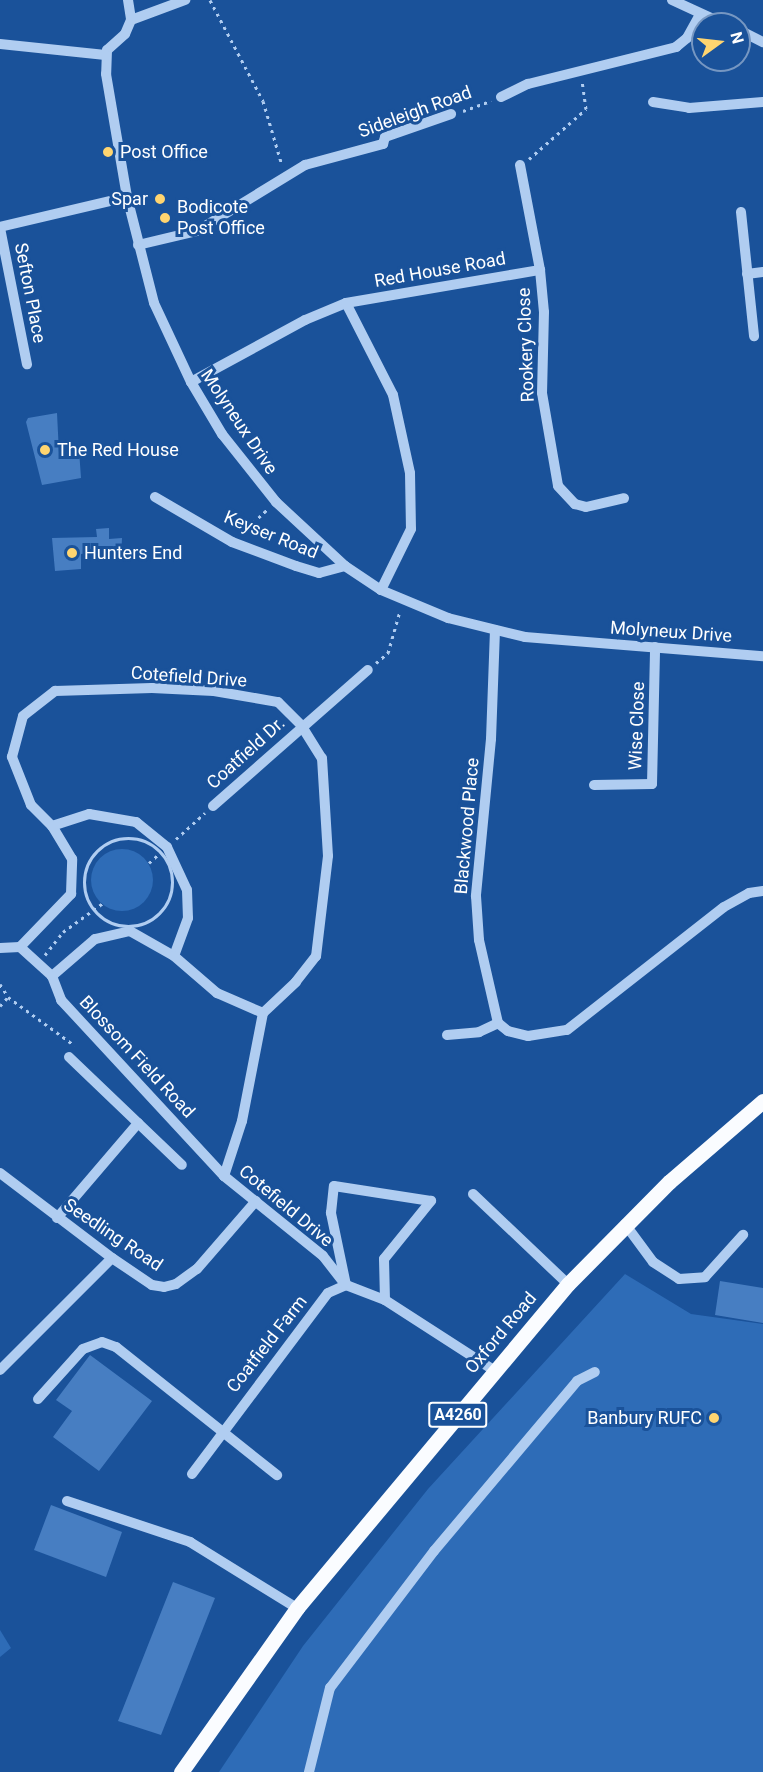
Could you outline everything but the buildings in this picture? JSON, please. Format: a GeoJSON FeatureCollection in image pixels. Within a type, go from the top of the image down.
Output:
{"type":"FeatureCollection","features":[{"type":"Feature","properties":{"kind":"main road","name":"Oxford Road"},"geometry":{"type":"LineString","coordinates":[[185,1766],[297,1608],[568,1284],[625,1224],[763,1101]]}},
{"type":"Feature","properties":{"kind":"street"},"geometry":{"type":"LineString","coordinates":[[0,44],[105,55],[110,44],[125,34],[131,20],[128,0]]}},
{"type":"Feature","properties":{"kind":"street"},"geometry":{"type":"LineString","coordinates":[[131,20],[185,0]]}},
{"type":"Feature","properties":{"kind":"street"},"geometry":{"type":"LineString","coordinates":[[672,0],[694,12]]}},
{"type":"Feature","properties":{"kind":"street","name":"Sideleigh Road"},"geometry":{"type":"LineString","coordinates":[[501,97],[528,84],[676,46],[687,38],[691,31]]}},
{"type":"Feature","properties":{"kind":"street","name":"Molyneux Drive"},"geometry":{"type":"LineString","coordinates":[[105,55],[127,197],[138,245],[154,303],[191,382],[222,434],[276,502],[345,566],[381,590],[403,601],[448,618],[525,637],[763,656]]}},
{"type":"Feature","properties":{"kind":"street"},"geometry":{"type":"LineString","coordinates":[[653,102],[689,108],[763,102]]}},
{"type":"Feature","properties":{"kind":"street","name":"Sideleigh Road"},"geometry":{"type":"LineString","coordinates":[[138,245],[197,231],[322,158],[383,144],[385,137],[451,114]]}},
{"type":"Feature","properties":{"kind":"street","name":"Rookery Close"},"geometry":{"type":"LineString","coordinates":[[520,165],[540,270],[544,312],[540,354],[542,393],[558,486],[575,504],[586,507],[624,498]]}},
{"type":"Feature","properties":{"kind":"street"},"geometry":{"type":"LineString","coordinates":[[0,227],[127,197]]}},
{"type":"Feature","properties":{"kind":"street"},"geometry":{"type":"LineString","coordinates":[[741,212],[754,336]]}},
{"type":"Feature","properties":{"kind":"street","name":"Sefton Place"},"geometry":{"type":"LineString","coordinates":[[0,227],[27,364]]}},
{"type":"Feature","properties":{"kind":"street","name":"Red House Road"},"geometry":{"type":"LineString","coordinates":[[191,382],[305,320],[346,303],[540,270]]}},
{"type":"Feature","properties":{"kind":"street"},"geometry":{"type":"LineString","coordinates":[[747,274],[763,272]]}},
{"type":"Feature","properties":{"kind":"street"},"geometry":{"type":"LineString","coordinates":[[346,303],[393,395],[410,473],[411,529],[381,590]]}},
{"type":"Feature","properties":{"kind":"street","name":"Keyser Road"},"geometry":{"type":"LineString","coordinates":[[155,497],[232,542],[320,573],[345,566]]}},
{"type":"Feature","properties":{"kind":"street","name":"Blackwood Place"},"geometry":{"type":"LineString","coordinates":[[495,630],[491,740],[476,896],[479,940],[498,1023]]}},
{"type":"Feature","properties":{"kind":"street","name":"Wise Close"},"geometry":{"type":"LineString","coordinates":[[594,785],[652,784],[655,647]]}},
{"type":"Feature","properties":{"kind":"street","name":"Coatfield Dr."},"geometry":{"type":"LineString","coordinates":[[213,806],[302,725],[368,670]]}},
{"type":"Feature","properties":{"kind":"street","name":"Cotefield Drive"},"geometry":{"type":"LineString","coordinates":[[20,947],[71,894],[72,859],[52,826],[31,805],[12,757],[23,716],[55,691],[152,688],[214,691],[278,702],[302,725],[322,758],[323,769],[328,856],[316,956],[296,982],[263,1013],[242,1120],[224,1176],[323,1256],[346,1285]]}},
{"type":"Feature","properties":{"kind":"street"},"geometry":{"type":"LineString","coordinates":[[52,826],[89,814],[136,822],[165,849],[187,890],[188,918],[174,956]]}},
{"type":"Feature","properties":{"kind":"street"},"geometry":{"type":"LineString","coordinates":[[447,1035],[479,1032],[498,1023],[508,1031],[528,1036],[567,1030],[724,907],[749,893],[763,891]]}},
{"type":"Feature","properties":{"kind":"street"},"geometry":{"type":"LineString","coordinates":[[52,976],[95,939],[130,931],[174,956],[218,993],[263,1013]]}},
{"type":"Feature","properties":{"kind":"street"},"geometry":{"type":"LineString","coordinates":[[0,948],[20,947]]}},
{"type":"Feature","properties":{"kind":"street","name":"Blossom Field Road"},"geometry":{"type":"LineString","coordinates":[[20,947],[52,976],[61,1000],[224,1176]]}},
{"type":"Feature","properties":{"kind":"street"},"geometry":{"type":"LineString","coordinates":[[69,1057],[182,1165]]}},
{"type":"Feature","properties":{"kind":"street"},"geometry":{"type":"LineString","coordinates":[[57,1218],[138,1123]]}},
{"type":"Feature","properties":{"kind":"street","name":"Seedling Road"},"geometry":{"type":"LineString","coordinates":[[0,1173],[57,1218],[152,1285],[176,1284],[197,1269],[256,1201]]}},
{"type":"Feature","properties":{"kind":"street"},"geometry":{"type":"LineString","coordinates":[[385,1300],[384,1258],[431,1201],[334,1186],[331,1213],[346,1285],[385,1300],[495,1371]]}},
{"type":"Feature","properties":{"kind":"street"},"geometry":{"type":"LineString","coordinates":[[473,1194],[568,1284]]}},
{"type":"Feature","properties":{"kind":"street"},"geometry":{"type":"LineString","coordinates":[[625,1224],[653,1262],[680,1279],[705,1277],[743,1235]]}},
{"type":"Feature","properties":{"kind":"street"},"geometry":{"type":"LineString","coordinates":[[0,1370],[112,1258]]}},
{"type":"Feature","properties":{"kind":"street","name":"Coatfield Farm"},"geometry":{"type":"LineString","coordinates":[[192,1474],[221,1431],[328,1293],[346,1285]]}},
{"type":"Feature","properties":{"kind":"street"},"geometry":{"type":"LineString","coordinates":[[38,1399],[83,1349],[102,1342],[116,1347],[278,1475]]}},
{"type":"Feature","properties":{"kind":"street"},"geometry":{"type":"LineString","coordinates":[[309,1772],[330,1688],[434,1551],[577,1381],[595,1371]]}},
{"type":"Feature","properties":{"kind":"street"},"geometry":{"type":"LineString","coordinates":[[67,1501],[190,1542],[297,1608]]}},
{"type":"Feature","properties":{"kind":"path"},"geometry":{"type":"LineString","coordinates":[[210,0],[263,101],[286,177]]}},
{"type":"Feature","properties":{"kind":"path"},"geometry":{"type":"LineString","coordinates":[[520,165],[538,154],[586,110],[581,71]]}},
{"type":"Feature","properties":{"kind":"path","name":"Sideleigh Road"},"geometry":{"type":"LineString","coordinates":[[451,114],[501,97]]}},
{"type":"Feature","properties":{"kind":"path"},"geometry":{"type":"LineString","coordinates":[[232,542],[276,502]]}},
{"type":"Feature","properties":{"kind":"path"},"geometry":{"type":"LineString","coordinates":[[368,670],[388,653],[403,601]]}},
{"type":"Feature","properties":{"kind":"path"},"geometry":{"type":"LineString","coordinates":[[149,863],[213,806]]}},
{"type":"Feature","properties":{"kind":"path"},"geometry":{"type":"LineString","coordinates":[[129,837],[165,849],[171,874],[171,891],[156,917],[145,923],[122,926],[110,923],[94,911],[83,880],[86,865],[101,846],[129,837]]}},
{"type":"Feature","properties":{"kind":"path"},"geometry":{"type":"LineString","coordinates":[[38,963],[63,932],[102,903]]}},
{"type":"Feature","properties":{"kind":"path"},"geometry":{"type":"LineString","coordinates":[[0,984],[8,997],[77,1048],[69,1057]]}},
{"type":"Feature","properties":{"kind":"path"},"geometry":{"type":"LineString","coordinates":[[0,1006],[8,997]]}},
{"type":"Feature","properties":{"kind":"shaded area"},"geometry":{"type":"Polygon","coordinates":[[[116,849],[128,849],[144,858],[151,868],[153,880],[151,892],[144,902],[128,911],[116,911],[105,906],[96,897],[91,886],[91,874],[96,863],[105,854],[116,849]]]}},
{"type":"Feature","properties":{"kind":"shaded area","name":"Banbury RUFC"},"geometry":{"type":"Polygon","coordinates":[[[625,1274],[691,1314],[763,1324],[763,1772],[219,1772],[303,1646],[428,1489],[625,1274]]]}},
{"type":"Feature","properties":{"kind":"shaded area"},"geometry":{"type":"Polygon","coordinates":[[[0,1630],[11,1648],[0,1657],[0,1630]]]}},
{"type":"Feature","properties":{"kind":"place","name":"Post Office"},"geometry":{"type":"Point","coordinates":[108,152]}},
{"type":"Feature","properties":{"kind":"place","name":"Spar"},"geometry":{"type":"Point","coordinates":[160,199]}},
{"type":"Feature","properties":{"kind":"place","name":"Bodicote Post Office"},"geometry":{"type":"Point","coordinates":[165,218]}},
{"type":"Feature","properties":{"kind":"place","name":"The Red House"},"geometry":{"type":"Point","coordinates":[45,450]}},
{"type":"Feature","properties":{"kind":"place","name":"Hunters End"},"geometry":{"type":"Point","coordinates":[72,553]}},
{"type":"Feature","properties":{"kind":"place","name":"Banbury RUFC"},"geometry":{"type":"Point","coordinates":[714,1418]}}]}
